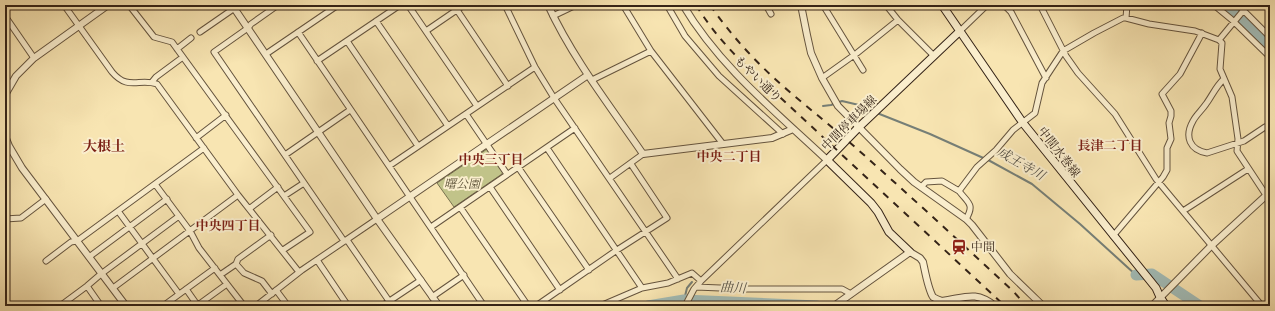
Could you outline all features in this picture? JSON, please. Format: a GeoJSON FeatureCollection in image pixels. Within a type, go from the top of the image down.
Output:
{"type":"FeatureCollection","features":[{"type":"Feature","properties":{"kind":"main road","name":"中間水巻線"},"geometry":{"type":"LineString","coordinates":[[942,5],[1023,123],[1156,288],[1166,306]]}},
{"type":"Feature","properties":{"kind":"main road","name":"中間停車場線"},"geometry":{"type":"LineString","coordinates":[[910,252],[889,232],[878,212],[871,203],[827,160],[858,128],[960,31]]}},
{"type":"Feature","properties":{"kind":"street"},"geometry":{"type":"LineString","coordinates":[[64,5],[120,81],[126,83],[152,82],[157,84],[238,195],[299,272]]}},
{"type":"Feature","properties":{"kind":"street"},"geometry":{"type":"LineString","coordinates":[[5,95],[6,88],[34,58],[108,5]]}},
{"type":"Feature","properties":{"kind":"street"},"geometry":{"type":"LineString","coordinates":[[130,5],[154,37],[172,42],[310,232],[283,250]]}},
{"type":"Feature","properties":{"kind":"street"},"geometry":{"type":"LineString","coordinates":[[278,5],[214,52],[304,183],[389,302]]}},
{"type":"Feature","properties":{"kind":"street"},"geometry":{"type":"LineString","coordinates":[[266,54],[338,5]]}},
{"type":"Feature","properties":{"kind":"street"},"geometry":{"type":"LineString","coordinates":[[317,62],[400,5]]}},
{"type":"Feature","properties":{"kind":"street"},"geometry":{"type":"LineString","coordinates":[[408,5],[477,106]]}},
{"type":"Feature","properties":{"kind":"street"},"geometry":{"type":"LineString","coordinates":[[426,31],[464,5]]}},
{"type":"Feature","properties":{"kind":"street"},"geometry":{"type":"LineString","coordinates":[[505,5],[535,67],[554,98],[678,279]]}},
{"type":"Feature","properties":{"kind":"street"},"geometry":{"type":"LineString","coordinates":[[548,5],[566,40],[588,75],[643,154]]}},
{"type":"Feature","properties":{"kind":"street"},"geometry":{"type":"LineString","coordinates":[[553,16],[576,5]]}},
{"type":"Feature","properties":{"kind":"street"},"geometry":{"type":"LineString","coordinates":[[623,5],[651,51],[723,144]]}},
{"type":"Feature","properties":{"kind":"street"},"geometry":{"type":"LineString","coordinates":[[667,5],[685,36],[719,76],[783,134]]}},
{"type":"Feature","properties":{"kind":"street","name":"もやい通り"},"geometry":{"type":"LineString","coordinates":[[683,5],[717,54],[739,78],[827,160]]}},
{"type":"Feature","properties":{"kind":"street"},"geometry":{"type":"LineString","coordinates":[[766,5],[771,14]]}},
{"type":"Feature","properties":{"kind":"street"},"geometry":{"type":"LineString","coordinates":[[801,5],[806,35],[811,53],[822,78],[838,106],[900,169],[921,187],[966,219],[978,232],[1010,274],[1043,306]]}},
{"type":"Feature","properties":{"kind":"street"},"geometry":{"type":"LineString","coordinates":[[823,5],[862,70]]}},
{"type":"Feature","properties":{"kind":"street"},"geometry":{"type":"LineString","coordinates":[[886,5],[898,20],[934,56]]}},
{"type":"Feature","properties":{"kind":"street"},"geometry":{"type":"LineString","coordinates":[[960,31],[987,5]]}},
{"type":"Feature","properties":{"kind":"street"},"geometry":{"type":"LineString","coordinates":[[1004,5],[1011,12],[1046,78]]}},
{"type":"Feature","properties":{"kind":"street"},"geometry":{"type":"LineString","coordinates":[[1040,5],[1066,56],[1078,73],[1115,114],[1156,180],[1159,181],[1211,246],[1262,306]]}},
{"type":"Feature","properties":{"kind":"street"},"geometry":{"type":"LineString","coordinates":[[1126,18],[1128,5]]}},
{"type":"Feature","properties":{"kind":"street"},"geometry":{"type":"LineString","coordinates":[[1214,5],[1234,21],[1270,57]]}},
{"type":"Feature","properties":{"kind":"street"},"geometry":{"type":"LineString","coordinates":[[1238,5],[1242,12],[1270,37]]}},
{"type":"Feature","properties":{"kind":"street"},"geometry":{"type":"LineString","coordinates":[[200,32],[235,6],[248,28],[439,306]]}},
{"type":"Feature","properties":{"kind":"street"},"geometry":{"type":"LineString","coordinates":[[457,10],[508,86]]}},
{"type":"Feature","properties":{"kind":"street"},"geometry":{"type":"LineString","coordinates":[[1218,40],[1242,12]]}},
{"type":"Feature","properties":{"kind":"street"},"geometry":{"type":"LineString","coordinates":[[5,16],[34,58]]}},
{"type":"Feature","properties":{"kind":"street"},"geometry":{"type":"LineString","coordinates":[[959,190],[977,167],[996,150],[1013,130],[1035,113],[1042,83],[1064,51],[1094,33],[1123,18],[1126,18],[1149,24],[1186,29],[1202,33],[1218,40],[1222,43],[1220,69],[1232,98],[1238,143],[1237,151],[1248,169],[1268,193],[1211,246],[1152,306]]}},
{"type":"Feature","properties":{"kind":"street"},"geometry":{"type":"LineString","coordinates":[[822,78],[898,20]]}},
{"type":"Feature","properties":{"kind":"street"},"geometry":{"type":"LineString","coordinates":[[376,21],[448,126]]}},
{"type":"Feature","properties":{"kind":"street"},"geometry":{"type":"LineString","coordinates":[[298,32],[484,306]]}},
{"type":"Feature","properties":{"kind":"street"},"geometry":{"type":"LineString","coordinates":[[1113,236],[1167,170],[1168,148],[1171,139],[1169,123],[1171,111],[1162,94],[1180,74],[1202,33]]}},
{"type":"Feature","properties":{"kind":"street"},"geometry":{"type":"LineString","coordinates":[[177,49],[191,38]]}},
{"type":"Feature","properties":{"kind":"street"},"geometry":{"type":"LineString","coordinates":[[347,41],[418,146]]}},
{"type":"Feature","properties":{"kind":"street"},"geometry":{"type":"LineString","coordinates":[[592,80],[651,51]]}},
{"type":"Feature","properties":{"kind":"street"},"geometry":{"type":"LineString","coordinates":[[152,82],[156,77],[183,57]]}},
{"type":"Feature","properties":{"kind":"street"},"geometry":{"type":"LineString","coordinates":[[389,166],[535,67]]}},
{"type":"Feature","properties":{"kind":"street"},"geometry":{"type":"LineString","coordinates":[[256,306],[299,272],[588,75]]}},
{"type":"Feature","properties":{"kind":"street"},"geometry":{"type":"LineString","coordinates":[[1224,79],[1192,122],[1189,132],[1192,146],[1207,153],[1244,141],[1265,128]]}},
{"type":"Feature","properties":{"kind":"street"},"geometry":{"type":"LineString","coordinates":[[285,155],[350,110]]}},
{"type":"Feature","properties":{"kind":"street"},"geometry":{"type":"LineString","coordinates":[[466,114],[507,174]]}},
{"type":"Feature","properties":{"kind":"street"},"geometry":{"type":"LineString","coordinates":[[196,138],[226,115]]}},
{"type":"Feature","properties":{"kind":"street"},"geometry":{"type":"LineString","coordinates":[[430,227],[575,128]]}},
{"type":"Feature","properties":{"kind":"street"},"geometry":{"type":"LineString","coordinates":[[610,178],[643,154],[772,138],[794,129]]}},
{"type":"Feature","properties":{"kind":"street"},"geometry":{"type":"LineString","coordinates":[[5,136],[14,157],[126,306]]}},
{"type":"Feature","properties":{"kind":"street"},"geometry":{"type":"LineString","coordinates":[[46,261],[71,242],[77,241],[204,148]]}},
{"type":"Feature","properties":{"kind":"street"},"geometry":{"type":"LineString","coordinates":[[547,148],[642,288]]}},
{"type":"Feature","properties":{"kind":"street"},"geometry":{"type":"LineString","coordinates":[[686,306],[695,288],[701,281],[827,160]]}},
{"type":"Feature","properties":{"kind":"street"},"geometry":{"type":"LineString","coordinates":[[536,306],[617,250],[667,218],[631,164]]}},
{"type":"Feature","properties":{"kind":"street"},"geometry":{"type":"LineString","coordinates":[[518,167],[589,270]]}},
{"type":"Feature","properties":{"kind":"street"},"geometry":{"type":"LineString","coordinates":[[1183,211],[1248,169]]}},
{"type":"Feature","properties":{"kind":"street"},"geometry":{"type":"LineString","coordinates":[[921,187],[926,182],[942,181],[959,190],[970,204],[971,208],[966,219]]}},
{"type":"Feature","properties":{"kind":"street"},"geometry":{"type":"LineString","coordinates":[[284,196],[304,183]]}},
{"type":"Feature","properties":{"kind":"street"},"geometry":{"type":"LineString","coordinates":[[155,184],[180,216],[199,248],[244,306]]}},
{"type":"Feature","properties":{"kind":"street"},"geometry":{"type":"LineString","coordinates":[[249,208],[278,187]]}},
{"type":"Feature","properties":{"kind":"street"},"geometry":{"type":"LineString","coordinates":[[490,187],[560,290]]}},
{"type":"Feature","properties":{"kind":"street"},"geometry":{"type":"LineString","coordinates":[[112,288],[238,195]]}},
{"type":"Feature","properties":{"kind":"street"},"geometry":{"type":"LineString","coordinates":[[5,219],[21,218],[46,199]]}},
{"type":"Feature","properties":{"kind":"street"},"geometry":{"type":"LineString","coordinates":[[89,258],[167,199]]}},
{"type":"Feature","properties":{"kind":"street"},"geometry":{"type":"LineString","coordinates":[[460,207],[528,306]]}},
{"type":"Feature","properties":{"kind":"street"},"geometry":{"type":"LineString","coordinates":[[118,211],[179,294]]}},
{"type":"Feature","properties":{"kind":"street"},"geometry":{"type":"LineString","coordinates":[[62,305],[142,243],[180,216]]}},
{"type":"Feature","properties":{"kind":"street"},"geometry":{"type":"LineString","coordinates":[[220,275],[236,264],[238,259],[271,235]]}},
{"type":"Feature","properties":{"kind":"street"},"geometry":{"type":"LineString","coordinates":[[834,306],[910,252],[920,258],[931,291],[937,300],[942,301],[974,296],[986,299],[995,306]]}},
{"type":"Feature","properties":{"kind":"street"},"geometry":{"type":"LineString","coordinates":[[317,260],[348,306]]}},
{"type":"Feature","properties":{"kind":"street"},"geometry":{"type":"LineString","coordinates":[[236,264],[244,273],[262,281],[288,306]]}},
{"type":"Feature","properties":{"kind":"street"},"geometry":{"type":"LineString","coordinates":[[163,306],[214,268]]}},
{"type":"Feature","properties":{"kind":"street"},"geometry":{"type":"LineString","coordinates":[[600,306],[642,288],[668,283],[692,273],[701,281]]}},
{"type":"Feature","properties":{"kind":"street"},"geometry":{"type":"LineString","coordinates":[[432,297],[464,275]]}},
{"type":"Feature","properties":{"kind":"street"},"geometry":{"type":"LineString","coordinates":[[382,306],[421,280]]}},
{"type":"Feature","properties":{"kind":"street"},"geometry":{"type":"LineString","coordinates":[[186,289],[198,306],[227,284]]}},
{"type":"Feature","properties":{"kind":"street"},"geometry":{"type":"LineString","coordinates":[[87,286],[101,306]]}},
{"type":"Feature","properties":{"kind":"street"},"geometry":{"type":"LineString","coordinates":[[695,288],[842,289],[851,294]]}},
{"type":"Feature","properties":{"kind":"street"},"geometry":{"type":"LineString","coordinates":[[934,306],[937,300]]}},
{"type":"Feature","properties":{"kind":"green space","name":"曙公園"},"geometry":{"type":"Polygon","coordinates":[[[487,149],[503,171],[502,174],[454,207],[437,183],[487,149]]]}},
{"type":"Feature","properties":{"kind":"waterway"},"geometry":{"type":"LineString","coordinates":[[1226,5],[1270,48]]}},
{"type":"Feature","properties":{"kind":"waterway","name":"成王寺川"},"geometry":{"type":"LineString","coordinates":[[823,106],[842,101],[859,105],[873,111]]}},
{"type":"Feature","properties":{"kind":"waterway","name":"成王寺川"},"geometry":{"type":"LineString","coordinates":[[877,113],[930,134],[990,161],[1032,184],[1080,224],[1136,275]]}},
{"type":"Feature","properties":{"kind":"waterway","name":"成王寺川"},"geometry":{"type":"LineString","coordinates":[[1136,275],[1152,274],[1200,306]]}},
{"type":"Feature","properties":{"kind":"waterway"},"geometry":{"type":"LineString","coordinates":[[684,300],[687,288],[692,282]]}},
{"type":"Feature","properties":{"kind":"waterway","name":"曲川"},"geometry":{"type":"LineString","coordinates":[[648,306],[684,300],[817,306]]}},
{"type":"Feature","properties":{"kind":"railway"},"geometry":{"type":"LineString","coordinates":[[696,5],[717,35],[742,62],[1005,306]]}},
{"type":"Feature","properties":{"kind":"railway"},"geometry":{"type":"LineString","coordinates":[[710,5],[732,34],[765,70],[911,197],[1014,292],[1026,306]]}},
{"type":"Feature","properties":{"kind":"place","name":"中間"},"geometry":{"type":"Point","coordinates":[959,247]}},
{"type":"Feature","properties":{"kind":"district","name":"大根土"},"geometry":{"type":"Point","coordinates":[104,146]}},
{"type":"Feature","properties":{"kind":"district","name":"長津二丁目"},"geometry":{"type":"Point","coordinates":[1110,146]}},
{"type":"Feature","properties":{"kind":"district","name":"中央二丁目"},"geometry":{"type":"Point","coordinates":[729,157]}},
{"type":"Feature","properties":{"kind":"district","name":"中央三丁目"},"geometry":{"type":"Point","coordinates":[491,160]}},
{"type":"Feature","properties":{"kind":"district","name":"中央四丁目"},"geometry":{"type":"Point","coordinates":[228,226]}}]}
